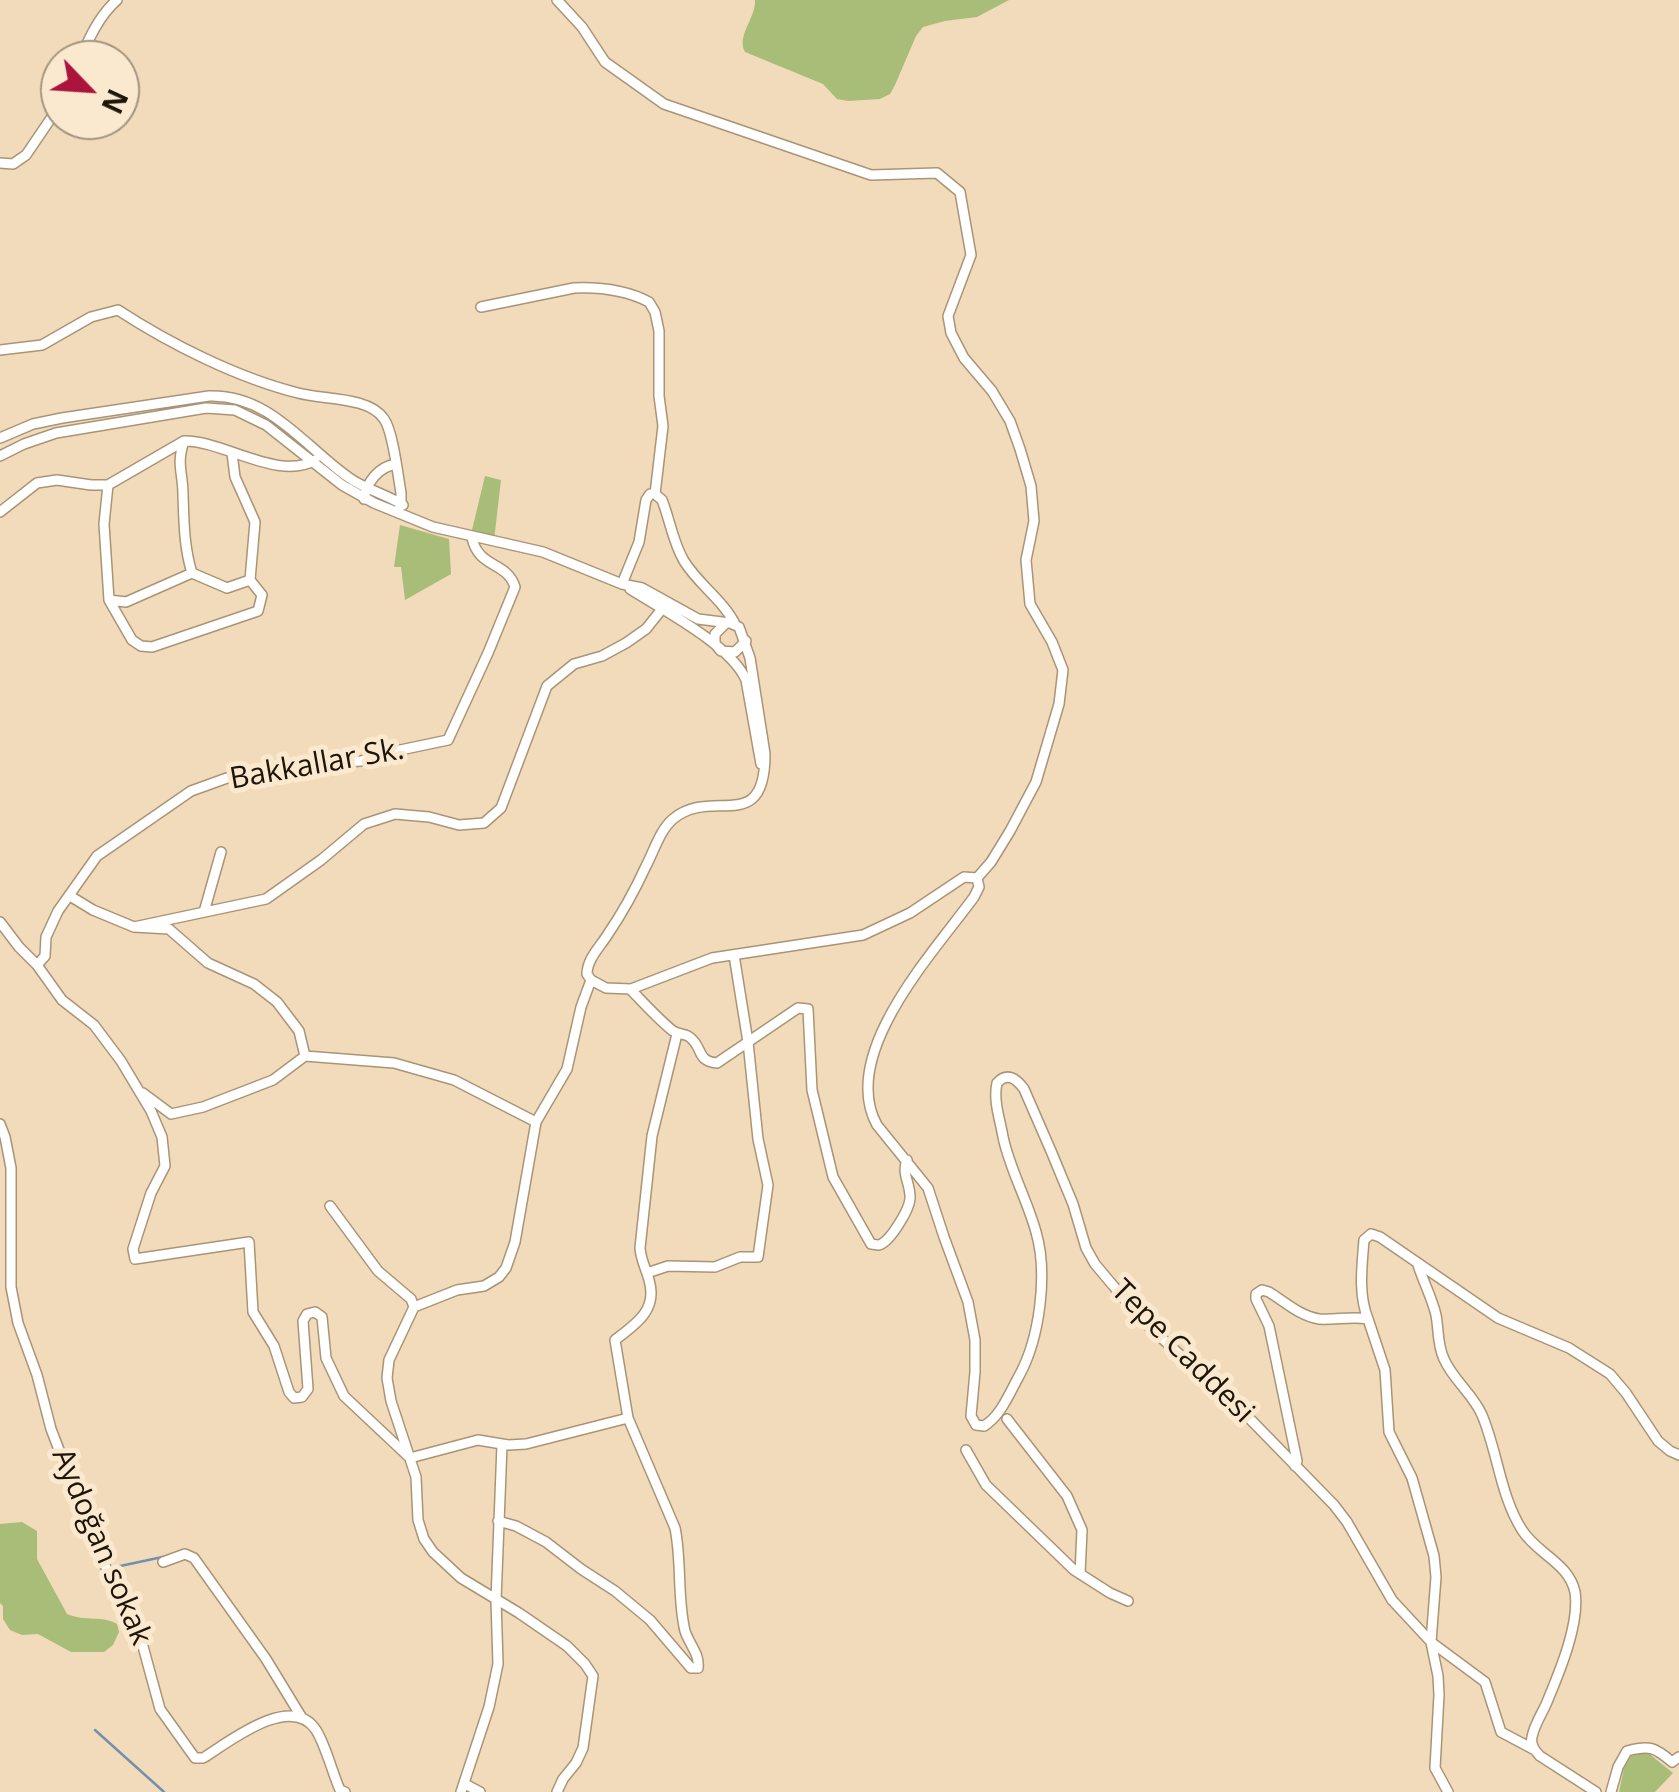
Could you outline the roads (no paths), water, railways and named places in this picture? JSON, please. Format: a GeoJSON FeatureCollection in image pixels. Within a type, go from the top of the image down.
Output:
{"type":"FeatureCollection","features":[{"type":"Feature","properties":{"kind":"street"},"geometry":{"type":"LineString","coordinates":[[89,40],[105,12],[117,0]]}},
{"type":"Feature","properties":{"kind":"street","name":"Tepe Caddesi"},"geometry":{"type":"LineString","coordinates":[[556,0],[582,27],[605,62],[664,104],[871,175],[937,173],[960,192],[971,255],[948,316],[951,333],[964,358],[992,391],[1010,421],[1031,486],[1034,521],[1026,560],[1030,604],[1052,642],[1062,670],[1060,704],[1036,782],[1016,821],[977,878],[979,887],[974,897],[892,1009],[875,1051],[868,1105],[877,1126],[928,1188],[968,1302],[976,1372],[971,1416],[976,1425],[990,1424],[1029,1357],[1042,1270],[1038,1235],[1010,1162],[995,1097],[996,1083],[1010,1076],[1024,1089],[1052,1151],[1086,1248],[1096,1264],[1142,1320],[1251,1420],[1334,1505],[1392,1600],[1413,1625],[1485,1682],[1501,1732],[1533,1748],[1596,1792]]}},
{"type":"Feature","properties":{"kind":"street"},"geometry":{"type":"LineString","coordinates":[[0,163],[13,164],[26,155],[40,134]]}},
{"type":"Feature","properties":{"kind":"street"},"geometry":{"type":"LineString","coordinates":[[481,307],[587,287],[635,295],[652,306],[659,331],[663,426],[655,494]]}},
{"type":"Feature","properties":{"kind":"street"},"geometry":{"type":"LineString","coordinates":[[0,350],[42,345],[91,316],[118,310],[160,337],[260,380],[298,394],[369,405],[385,420],[396,464],[400,508]]}},
{"type":"Feature","properties":{"kind":"street"},"geometry":{"type":"LineString","coordinates":[[0,438],[33,424],[62,418],[221,395],[263,408],[342,485],[364,499],[400,508]]}},
{"type":"Feature","properties":{"kind":"street"},"geometry":{"type":"LineString","coordinates":[[0,456],[56,433],[216,407],[235,410],[252,416],[367,486],[414,519],[472,538],[543,552],[622,584],[642,588],[698,619],[730,624],[742,631],[766,754],[759,792],[746,803],[700,807],[672,820],[620,917],[586,969],[590,980],[567,1069],[536,1122],[515,1242],[506,1268],[484,1286],[458,1290],[414,1307],[386,1369],[391,1401],[418,1489],[418,1520],[432,1552],[461,1578],[520,1612],[567,1646],[593,1676],[583,1748],[557,1792]]}},
{"type":"Feature","properties":{"kind":"street"},"geometry":{"type":"LineString","coordinates":[[0,512],[37,483],[57,480],[108,486],[184,441],[258,461],[296,466],[317,458]]}},
{"type":"Feature","properties":{"kind":"street"},"geometry":{"type":"LineString","coordinates":[[184,441],[178,463],[184,490],[185,552],[192,574]]}},
{"type":"Feature","properties":{"kind":"street"},"geometry":{"type":"LineString","coordinates":[[108,486],[104,524],[109,600],[132,640],[152,647],[258,612],[262,595],[250,580],[256,522],[235,477],[232,453]]}},
{"type":"Feature","properties":{"kind":"street"},"geometry":{"type":"LineString","coordinates":[[364,499],[367,486],[379,471],[396,464]]}},
{"type":"Feature","properties":{"kind":"street"},"geometry":{"type":"LineString","coordinates":[[622,584],[639,542],[644,506],[648,496],[655,494]]}},
{"type":"Feature","properties":{"kind":"street"},"geometry":{"type":"LineString","coordinates":[[655,494],[662,500],[684,560],[729,613],[730,624]]}},
{"type":"Feature","properties":{"kind":"street","name":"Bakkallar Sk."},"geometry":{"type":"LineString","coordinates":[[37,965],[45,956],[46,937],[58,912],[96,856],[191,791],[272,767],[361,761],[448,740],[515,587],[512,576],[478,554],[472,538]]}},
{"type":"Feature","properties":{"kind":"street"},"geometry":{"type":"LineString","coordinates":[[109,600],[126,602],[192,574],[226,588],[250,580]]}},
{"type":"Feature","properties":{"kind":"street"},"geometry":{"type":"LineString","coordinates":[[622,584],[722,650],[735,652],[746,641]]}},
{"type":"Feature","properties":{"kind":"street"},"geometry":{"type":"LineString","coordinates":[[134,928],[266,899],[364,824],[395,814],[459,824],[484,822],[502,808],[548,686],[574,664],[602,656],[626,643],[646,629],[662,610]]}},
{"type":"Feature","properties":{"kind":"street"},"geometry":{"type":"LineString","coordinates":[[730,624],[715,634],[716,644],[746,680],[763,776]]}},
{"type":"Feature","properties":{"kind":"street"},"geometry":{"type":"LineString","coordinates":[[204,912],[221,852]]}},
{"type":"Feature","properties":{"kind":"street"},"geometry":{"type":"LineString","coordinates":[[590,980],[606,988],[630,989],[692,964],[848,939],[910,912],[964,877],[977,878]]}},
{"type":"Feature","properties":{"kind":"street"},"geometry":{"type":"LineString","coordinates":[[70,896],[134,928],[170,929],[208,964],[254,984],[277,1002],[299,1031],[305,1056]]}},
{"type":"Feature","properties":{"kind":"street"},"geometry":{"type":"LineString","coordinates":[[0,922],[62,1000],[94,1025],[121,1061],[162,1137],[165,1166],[133,1249],[135,1258],[250,1242],[253,1312],[274,1346],[288,1392],[294,1398],[302,1398],[308,1389],[304,1321],[307,1314],[316,1312],[322,1317],[326,1358],[344,1396],[410,1458]]}},
{"type":"Feature","properties":{"kind":"street"},"geometry":{"type":"LineString","coordinates":[[647,1273],[668,1266],[715,1267],[740,1257],[758,1257],[768,1184],[758,1139],[734,955]]}},
{"type":"Feature","properties":{"kind":"street"},"geometry":{"type":"LineString","coordinates":[[630,989],[677,1034],[688,1036],[703,1059],[711,1064],[798,1008],[808,1009],[812,1090],[833,1177],[871,1244],[887,1240],[909,1206],[904,1170],[907,1160]]}},
{"type":"Feature","properties":{"kind":"street"},"geometry":{"type":"LineString","coordinates":[[498,1521],[546,1542],[615,1591],[650,1620],[691,1668],[698,1668],[698,1658],[686,1634],[675,1528],[628,1418],[615,1340],[647,1312],[652,1293],[640,1248],[652,1136],[677,1034]]}},
{"type":"Feature","properties":{"kind":"street"},"geometry":{"type":"LineString","coordinates":[[137,1088],[172,1114],[274,1080],[305,1056],[394,1062],[454,1080],[536,1122]]}},
{"type":"Feature","properties":{"kind":"street","name":"Aydoğan sokak"},"geometry":{"type":"LineString","coordinates":[[0,1124],[11,1168],[12,1287],[18,1322],[51,1429],[86,1520],[138,1628],[160,1708],[195,1758],[204,1758],[252,1728],[284,1715],[302,1718]]}},
{"type":"Feature","properties":{"kind":"street"},"geometry":{"type":"LineString","coordinates":[[330,1206],[378,1271],[414,1307]]}},
{"type":"Feature","properties":{"kind":"street"},"geometry":{"type":"LineString","coordinates":[[1448,1792],[1435,1768],[1439,1696],[1431,1642],[1434,1556],[1412,1478],[1389,1432],[1384,1370],[1362,1304],[1366,1236],[1375,1234],[1498,1318],[1569,1348],[1610,1374],[1658,1440],[1679,1455]]}},
{"type":"Feature","properties":{"kind":"street"},"geometry":{"type":"LineString","coordinates":[[1418,1265],[1436,1315],[1437,1343],[1446,1364],[1482,1415],[1508,1502],[1522,1531],[1569,1576],[1575,1592],[1572,1632],[1532,1737],[1533,1748]]}},
{"type":"Feature","properties":{"kind":"street"},"geometry":{"type":"LineString","coordinates":[[1296,1466],[1271,1334],[1256,1294],[1266,1290],[1317,1318],[1368,1319]]}},
{"type":"Feature","properties":{"kind":"street"},"geometry":{"type":"LineString","coordinates":[[410,1458],[478,1440],[526,1444],[628,1418]]}},
{"type":"Feature","properties":{"kind":"street"},"geometry":{"type":"LineString","coordinates":[[1006,1419],[1067,1496],[1082,1530],[1080,1574]]}},
{"type":"Feature","properties":{"kind":"street"},"geometry":{"type":"LineString","coordinates":[[480,1792],[463,1788],[494,1690],[502,1445]]}},
{"type":"Feature","properties":{"kind":"street"},"geometry":{"type":"LineString","coordinates":[[966,1450],[986,1485],[1080,1574],[1128,1601]]}},
{"type":"Feature","properties":{"kind":"street"},"geometry":{"type":"LineString","coordinates":[[163,1562],[186,1554],[194,1558],[266,1659],[302,1718],[315,1728],[340,1790],[345,1792]]}},
{"type":"Feature","properties":{"kind":"street"},"geometry":{"type":"LineString","coordinates":[[1611,1792],[1627,1751],[1648,1747],[1675,1760],[1679,1772]]}},
{"type":"Feature","properties":{"kind":"waterway"},"geometry":{"type":"LineString","coordinates":[[111,1568],[167,1556]]}},
{"type":"Feature","properties":{"kind":"waterway"},"geometry":{"type":"LineString","coordinates":[[95,1730],[164,1792]]}}]}
